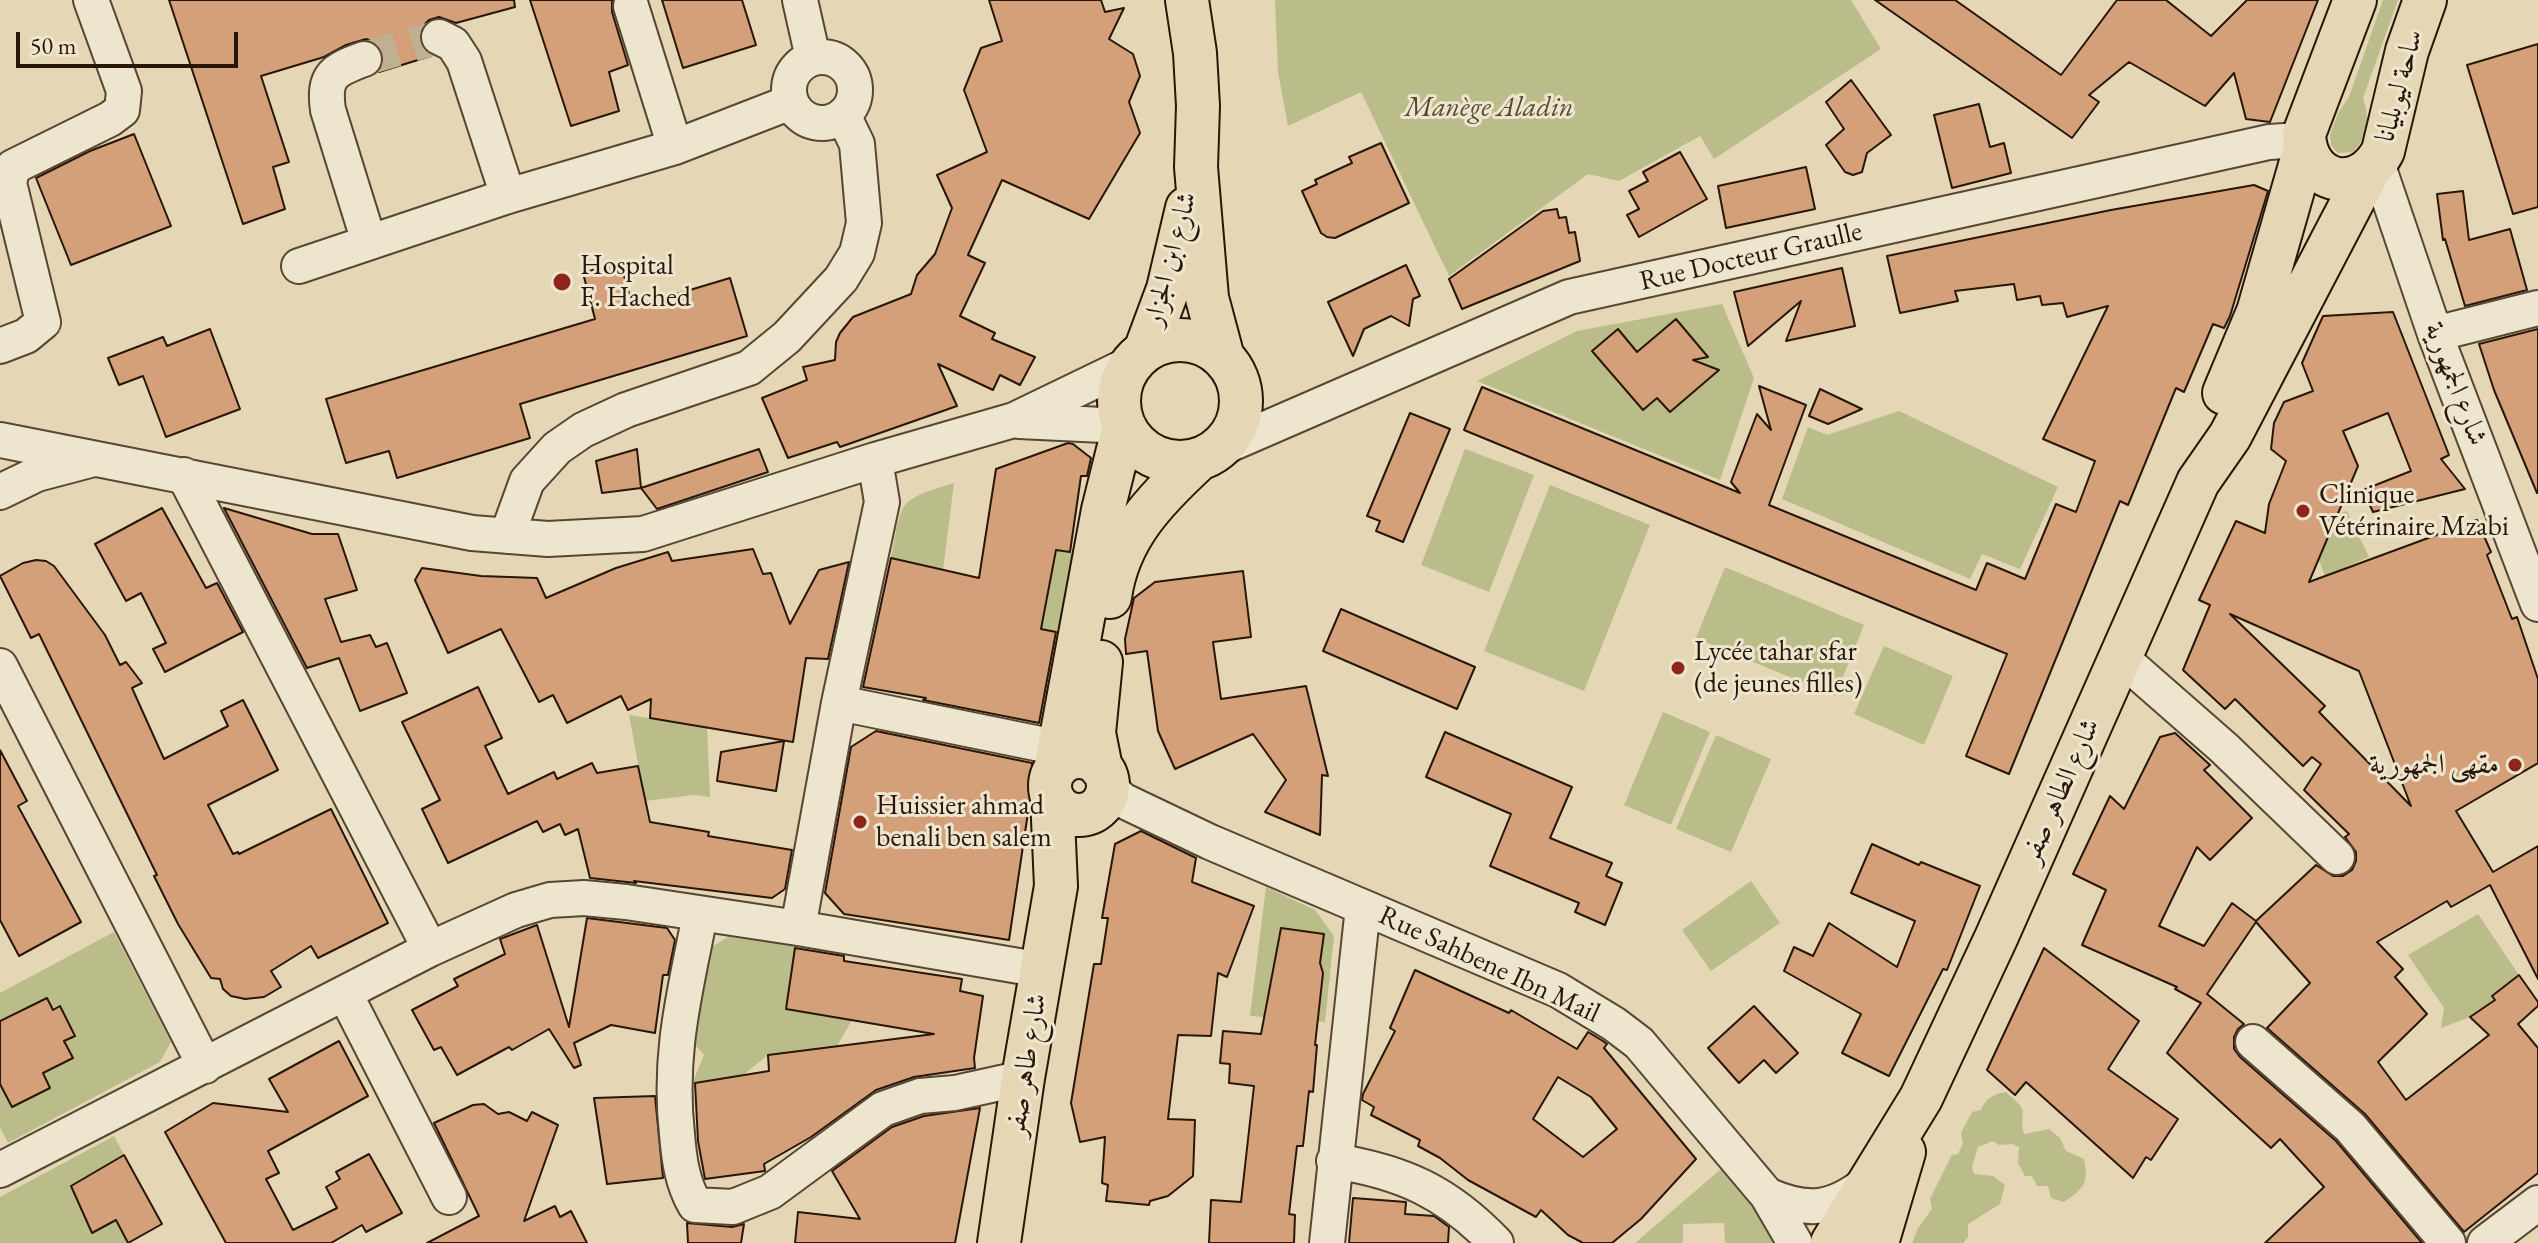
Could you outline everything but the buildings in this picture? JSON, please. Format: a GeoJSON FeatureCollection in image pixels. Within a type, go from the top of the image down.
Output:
{"type":"FeatureCollection","features":[{"type":"Feature","properties":{"kind":"main road","name":"شارع ابن الجزار"},"geometry":{"type":"LineString","coordinates":[[1187,0],[1195,53],[1198,106],[1196,167],[1207,298],[1223,358]]}},
{"type":"Feature","properties":{"kind":"main road"},"geometry":{"type":"LineString","coordinates":[[2305,148],[2304,134],[2355,0]]}},
{"type":"Feature","properties":{"kind":"main road","name":"ساحة ليوبليانا"},"geometry":{"type":"LineString","coordinates":[[2305,148],[2310,161],[2331,178],[2357,178],[2372,168],[2383,151],[2407,51],[2425,0]]}},
{"type":"Feature","properties":{"kind":"main road","name":"شارع الطاهر صفر"},"geometry":{"type":"LineString","coordinates":[[2198,482],[2211,425],[2258,312],[2305,148]]}},
{"type":"Feature","properties":{"kind":"main road","name":"شارع ابن الجزار"},"geometry":{"type":"LineString","coordinates":[[1139,357],[1168,289],[1196,167]]}},
{"type":"Feature","properties":{"kind":"main road","name":"شارع الطاهر صفر"},"geometry":{"type":"LineString","coordinates":[[1832,1243],[1921,1098],[1996,938],[2198,482],[2230,436],[2372,168]]}},
{"type":"Feature","properties":{"kind":"main road"},"geometry":{"type":"LineString","coordinates":[[1101,788],[1094,733],[1096,697],[1112,581],[1124,546],[1156,500],[1230,436],[1238,421],[1241,404],[1240,387],[1223,358],[1205,346],[1185,340],[1164,342],[1139,357],[1124,377],[1119,393],[1119,410],[1124,426],[1133,441],[1155,456],[1180,462],[1208,454]]}},
{"type":"Feature","properties":{"kind":"main road","name":"شارع طاهر صفر"},"geometry":{"type":"LineString","coordinates":[[999,1243],[1056,886],[1056,772],[1103,510],[1124,426]]}},
{"type":"Feature","properties":{"kind":"main road"},"geometry":{"type":"LineString","coordinates":[[1056,772],[1069,759],[1087,758],[1101,788]]}},
{"type":"Feature","properties":{"kind":"main road","name":"شارع طاهر صفر"},"geometry":{"type":"LineString","coordinates":[[1056,886],[1101,788]]}},
{"type":"Feature","properties":{"kind":"main road","name":"شارع الطاهر صفر"},"geometry":{"type":"LineString","coordinates":[[1877,1243],[1921,1098]]}},
{"type":"Feature","properties":{"kind":"street"},"geometry":{"type":"LineString","coordinates":[[0,346],[26,336],[43,322],[9,183],[13,167],[110,119],[122,110],[124,91],[91,0]]}},
{"type":"Feature","properties":{"kind":"street"},"geometry":{"type":"LineString","coordinates":[[800,0],[813,58]]}},
{"type":"Feature","properties":{"kind":"street"},"geometry":{"type":"LineString","coordinates":[[631,6],[675,147]]}},
{"type":"Feature","properties":{"kind":"street"},"geometry":{"type":"LineString","coordinates":[[439,37],[453,44],[464,61],[508,196]]}},
{"type":"Feature","properties":{"kind":"street"},"geometry":{"type":"LineString","coordinates":[[813,58],[835,59],[851,74],[854,96],[843,115],[834,120],[814,122],[796,111],[791,102],[788,91],[795,70],[813,58]]}},
{"type":"Feature","properties":{"kind":"street"},"geometry":{"type":"LineString","coordinates":[[364,59],[338,70],[326,88],[328,110],[369,242]]}},
{"type":"Feature","properties":{"kind":"street"},"geometry":{"type":"LineString","coordinates":[[299,266],[508,196],[675,147],[791,102]]}},
{"type":"Feature","properties":{"kind":"street"},"geometry":{"type":"LineString","coordinates":[[507,536],[527,481],[557,448],[583,430],[626,410],[749,368],[787,337],[841,279],[857,253],[864,223],[857,144],[843,115]]}},
{"type":"Feature","properties":{"kind":"street","name":"Rue Docteur Graulle"},"geometry":{"type":"LineString","coordinates":[[1208,454],[1569,297],[2269,142],[2285,141],[2305,148]]}},
{"type":"Feature","properties":{"kind":"street","name":"شارع الجمهورية"},"geometry":{"type":"LineString","coordinates":[[2372,168],[2538,604]]}},
{"type":"Feature","properties":{"kind":"street"},"geometry":{"type":"LineString","coordinates":[[2435,334],[2538,308]]}},
{"type":"Feature","properties":{"kind":"street"},"geometry":{"type":"LineString","coordinates":[[0,440],[472,533],[548,539],[643,534],[875,460],[1014,420],[1139,357]]}},
{"type":"Feature","properties":{"kind":"street"},"geometry":{"type":"LineString","coordinates":[[1014,420],[1124,426]]}},
{"type":"Feature","properties":{"kind":"street"},"geometry":{"type":"LineString","coordinates":[[0,492],[37,474],[97,458]]}},
{"type":"Feature","properties":{"kind":"street"},"geometry":{"type":"LineString","coordinates":[[798,928],[839,703],[882,502],[875,460]]}},
{"type":"Feature","properties":{"kind":"street"},"geometry":{"type":"LineString","coordinates":[[184,475],[430,949]]}},
{"type":"Feature","properties":{"kind":"street"},"geometry":{"type":"LineString","coordinates":[[2119,656],[2224,748],[2337,857]]}},
{"type":"Feature","properties":{"kind":"street"},"geometry":{"type":"LineString","coordinates":[[0,666],[205,1066]]}},
{"type":"Feature","properties":{"kind":"street"},"geometry":{"type":"LineString","coordinates":[[839,703],[1056,772]]}},
{"type":"Feature","properties":{"kind":"street","name":"Rue Sahbene Ibn Mail"},"geometry":{"type":"LineString","coordinates":[[1101,788],[1172,824],[1558,990],[1614,1024],[1639,1043],[1767,1195],[1795,1243]]}},
{"type":"Feature","properties":{"kind":"street"},"geometry":{"type":"LineString","coordinates":[[0,1170],[430,949],[516,910],[550,900],[584,898],[798,928],[1042,970]]}},
{"type":"Feature","properties":{"kind":"street"},"geometry":{"type":"LineString","coordinates":[[1327,1243],[1363,907]]}},
{"type":"Feature","properties":{"kind":"street"},"geometry":{"type":"LineString","coordinates":[[700,915],[673,1063],[679,1159],[686,1188],[695,1205],[733,1207],[770,1192],[883,1109],[920,1096],[955,1093],[1023,1078]]}},
{"type":"Feature","properties":{"kind":"street"},"geometry":{"type":"LineString","coordinates":[[345,994],[449,1197]]}},
{"type":"Feature","properties":{"kind":"street"},"geometry":{"type":"LineString","coordinates":[[2253,1042],[2350,1127],[2448,1243]]}},
{"type":"Feature","properties":{"kind":"street"},"geometry":{"type":"LineString","coordinates":[[1334,1161],[1389,1171],[1425,1187],[1456,1206],[1496,1243]]}},
{"type":"Feature","properties":{"kind":"street"},"geometry":{"type":"LineString","coordinates":[[1767,1195],[1798,1206],[1831,1205],[1851,1196],[1868,1182]]}},
{"type":"Feature","properties":{"kind":"street"},"geometry":{"type":"LineString","coordinates":[[2485,1243],[2538,1203]]}},
{"type":"Feature","properties":{"kind":"green space","name":"Manège Aladin"},"geometry":{"type":"Polygon","coordinates":[[[1275,0],[1851,0],[1881,49],[1714,159],[1700,136],[1619,181],[1588,174],[1449,276],[1361,92],[1288,126],[1278,72],[1275,0]]]}},
{"type":"Feature","properties":{"kind":"green space"},"geometry":{"type":"Polygon","coordinates":[[[2383,0],[2398,0],[2363,98],[2367,113],[2365,133],[2353,152],[2338,153],[2331,145],[2330,135],[2338,113],[2349,97],[2383,0]]]}},
{"type":"Feature","properties":{"kind":"green space"},"geometry":{"type":"Polygon","coordinates":[[[1722,304],[1754,378],[1720,480],[1477,381],[1577,331],[1722,304]]]}},
{"type":"Feature","properties":{"kind":"green space"},"geometry":{"type":"Polygon","coordinates":[[[1899,411],[2058,487],[2020,569],[1982,554],[1970,579],[1782,499],[1808,427],[1827,435],[1899,411]]]}},
{"type":"Feature","properties":{"kind":"green space"},"geometry":{"type":"Polygon","coordinates":[[[1465,449],[1534,475],[1489,592],[1421,565],[1465,449]]]}},
{"type":"Feature","properties":{"kind":"green space"},"geometry":{"type":"Polygon","coordinates":[[[954,483],[943,570],[891,558],[905,505],[921,494],[954,483]]]}},
{"type":"Feature","properties":{"kind":"green space"},"geometry":{"type":"Polygon","coordinates":[[[1550,485],[1650,525],[1584,691],[1484,651],[1550,485]]]}},
{"type":"Feature","properties":{"kind":"green space"},"geometry":{"type":"Polygon","coordinates":[[[2347,511],[2369,557],[2325,576],[2317,555],[2325,538],[2330,538],[2342,512],[2347,511]]]}},
{"type":"Feature","properties":{"kind":"green space"},"geometry":{"type":"Polygon","coordinates":[[[1056,550],[1077,554],[1062,633],[1023,626],[1049,588],[1056,550]]]}},
{"type":"Feature","properties":{"kind":"green space"},"geometry":{"type":"Polygon","coordinates":[[[1725,567],[1864,625],[1835,696],[1696,638],[1725,567]]]}},
{"type":"Feature","properties":{"kind":"green space"},"geometry":{"type":"Polygon","coordinates":[[[1884,646],[1953,676],[1924,745],[1854,714],[1884,646]]]}},
{"type":"Feature","properties":{"kind":"green space"},"geometry":{"type":"Polygon","coordinates":[[[1663,712],[1710,732],[1671,825],[1624,805],[1663,712]]]}},
{"type":"Feature","properties":{"kind":"green space"},"geometry":{"type":"Polygon","coordinates":[[[629,715],[707,727],[710,797],[694,795],[645,801],[629,715]]]}},
{"type":"Feature","properties":{"kind":"green space"},"geometry":{"type":"Polygon","coordinates":[[[1716,735],[1771,759],[1731,852],[1676,829],[1716,735]]]}},
{"type":"Feature","properties":{"kind":"green space"},"geometry":{"type":"Polygon","coordinates":[[[1751,881],[1780,923],[1711,971],[1682,930],[1751,881]]]}},
{"type":"Feature","properties":{"kind":"green space"},"geometry":{"type":"Polygon","coordinates":[[[1266,887],[1315,910],[1334,936],[1325,1022],[1250,1016],[1266,887]]]}},
{"type":"Feature","properties":{"kind":"green space"},"geometry":{"type":"Polygon","coordinates":[[[2478,914],[2519,975],[2492,996],[2495,1000],[2470,1017],[2441,1028],[2444,1008],[2408,955],[2478,914]]]}},
{"type":"Feature","properties":{"kind":"green space"},"geometry":{"type":"Polygon","coordinates":[[[114,932],[171,1042],[160,1062],[8,1143],[0,1127],[0,993],[114,932]]]}},
{"type":"Feature","properties":{"kind":"green space"},"geometry":{"type":"Polygon","coordinates":[[[728,937],[796,946],[786,1009],[852,1020],[824,1069],[813,1049],[768,1055],[743,1075],[692,1084],[704,1055],[691,1040],[705,951],[728,937]]]}},
{"type":"Feature","properties":{"kind":"green space"},"geometry":{"type":"Polygon","coordinates":[[[2006,1092],[2022,1108],[2024,1134],[2049,1129],[2060,1138],[2066,1151],[2084,1159],[2086,1174],[2083,1185],[2064,1202],[2051,1198],[2048,1186],[2037,1186],[2032,1176],[2025,1176],[2018,1163],[2019,1147],[1999,1145],[1993,1141],[1978,1147],[1972,1167],[1974,1174],[1993,1176],[2005,1185],[2000,1204],[1968,1224],[1968,1237],[1963,1243],[1912,1243],[1918,1228],[1932,1209],[1930,1199],[1952,1155],[1958,1154],[1963,1143],[1961,1133],[1972,1112],[1981,1110],[1990,1097],[2006,1092]]]}},
{"type":"Feature","properties":{"kind":"green space"},"geometry":{"type":"Polygon","coordinates":[[[114,1136],[124,1155],[71,1186],[92,1233],[116,1220],[128,1243],[0,1243],[0,1197],[114,1136]]]}},
{"type":"Feature","properties":{"kind":"green space"},"geometry":{"type":"Polygon","coordinates":[[[1722,1168],[1778,1243],[1725,1243],[1724,1223],[1683,1224],[1683,1243],[1635,1243],[1722,1168]]]}},
{"type":"Feature","properties":{"kind":"tunnel"},"geometry":{"type":"LineString","coordinates":[[364,59],[439,37]]}},
{"type":"Feature","properties":{"kind":"place","name":"Hospital F. Hached"},"geometry":{"type":"Point","coordinates":[562,282]}},
{"type":"Feature","properties":{"kind":"place","name":"Clinique Vétérinaire Mzabi"},"geometry":{"type":"Point","coordinates":[2303,511]}},
{"type":"Feature","properties":{"kind":"place","name":"Lycée tahar sfar (de jeunes filles)"},"geometry":{"type":"Point","coordinates":[1678,668]}},
{"type":"Feature","properties":{"kind":"place","name":"مقهى الجمهورية"},"geometry":{"type":"Point","coordinates":[2515,765]}},
{"type":"Feature","properties":{"kind":"place","name":"Huissier ahmad benali ben salem"},"geometry":{"type":"Point","coordinates":[860,822]}}]}
